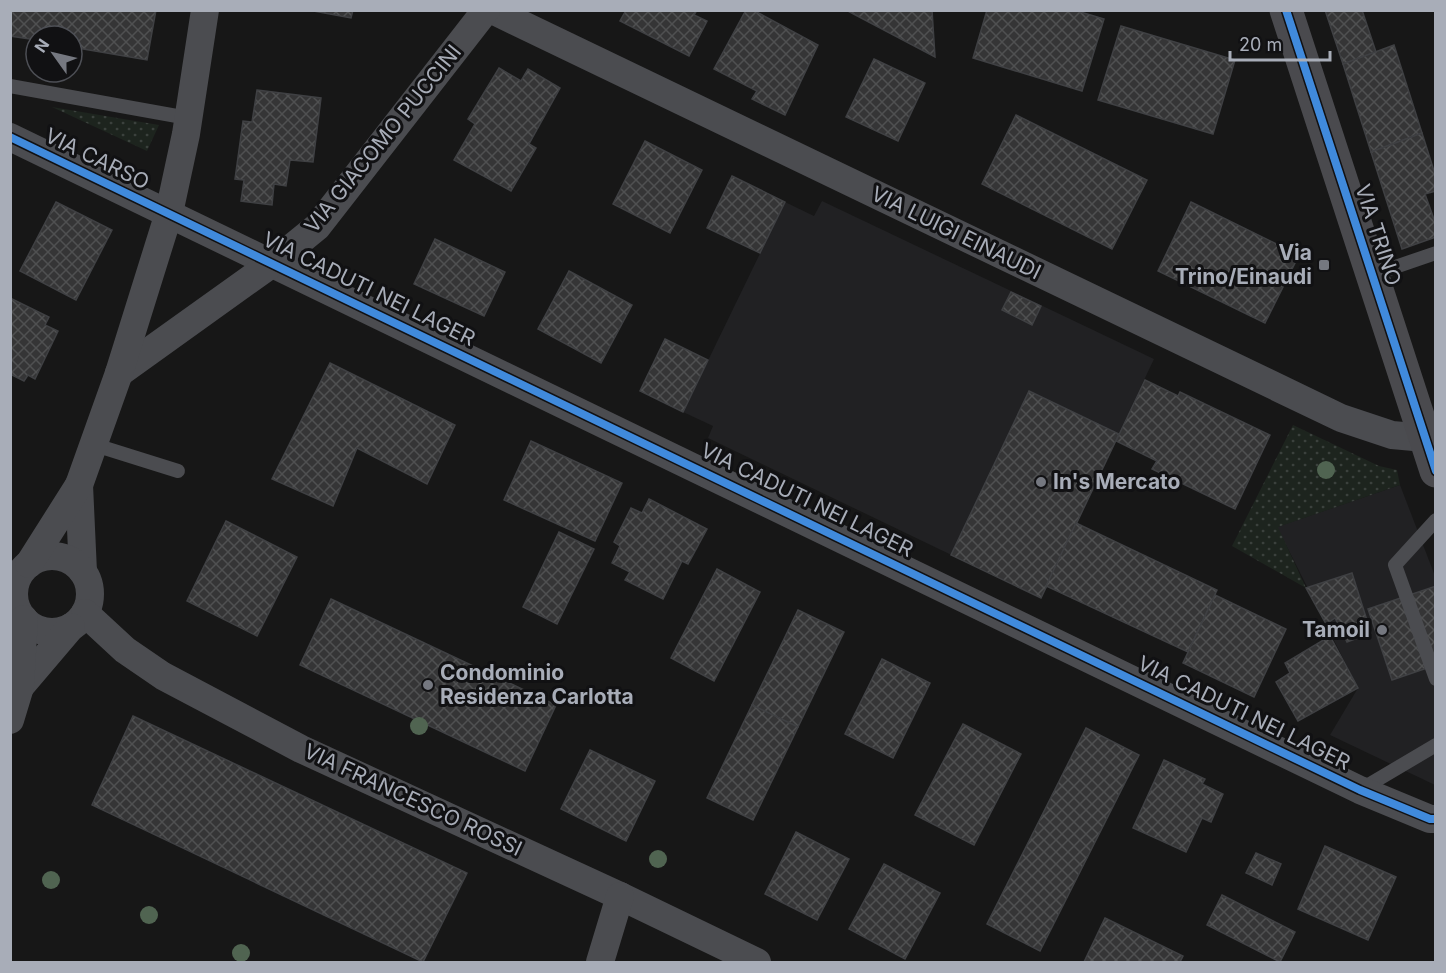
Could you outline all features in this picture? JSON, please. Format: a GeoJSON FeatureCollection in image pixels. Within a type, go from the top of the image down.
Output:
{"type":"FeatureCollection","features":[{"type":"Feature","properties":{"kind":"main road","name":"VIA TRINO"},"geometry":{"type":"LineString","coordinates":[[1286,10],[1436,471]]}},
{"type":"Feature","properties":{"kind":"street"},"geometry":{"type":"LineString","coordinates":[[10,720],[20,687],[18,615],[14,594],[20,568],[80,486],[119,374],[169,213],[188,118],[205,10]]}},
{"type":"Feature","properties":{"kind":"street","name":"VIA GIACOMO PUCCINI"},"geometry":{"type":"LineString","coordinates":[[119,374],[274,262],[317,227],[486,10]]}},
{"type":"Feature","properties":{"kind":"street","name":"VIA LUIGI EINAUDI"},"geometry":{"type":"LineString","coordinates":[[492,10],[1341,418],[1392,435],[1425,438]]}},
{"type":"Feature","properties":{"kind":"street","name":"VIA CARSO"},"geometry":{"type":"LineString","coordinates":[[10,137],[169,213]]}},
{"type":"Feature","properties":{"kind":"street","name":"VIA CADUTI NEI LAGER"},"geometry":{"type":"LineString","coordinates":[[169,213],[1360,790],[1434,820]]}},
{"type":"Feature","properties":{"kind":"street"},"geometry":{"type":"LineString","coordinates":[[20,687],[78,620],[90,590],[83,572],[80,486]]}},
{"type":"Feature","properties":{"kind":"street"},"geometry":{"type":"LineString","coordinates":[[20,568],[43,556],[55,555],[66,558],[83,572]]}},
{"type":"Feature","properties":{"kind":"street"},"geometry":{"type":"LineString","coordinates":[[18,615],[38,629],[47,632],[78,620]]}},
{"type":"Feature","properties":{"kind":"street","name":"VIA FRANCESCO ROSSI"},"geometry":{"type":"LineString","coordinates":[[78,620],[164,676],[269,732],[620,896],[757,963]]}},
{"type":"Feature","properties":{"kind":"street"},"geometry":{"type":"LineString","coordinates":[[600,963],[620,896]]}},
{"type":"Feature","properties":{"kind":"lane"},"geometry":{"type":"LineString","coordinates":[[10,86],[188,118]]}},
{"type":"Feature","properties":{"kind":"lane"},"geometry":{"type":"LineString","coordinates":[[1372,275],[1436,253]]}},
{"type":"Feature","properties":{"kind":"lane"},"geometry":{"type":"LineString","coordinates":[[95,445],[178,471]]}},
{"type":"Feature","properties":{"kind":"lane"},"geometry":{"type":"LineString","coordinates":[[1436,520],[1395,566],[1436,679]]}},
{"type":"Feature","properties":{"kind":"lane"},"geometry":{"type":"LineString","coordinates":[[1360,790],[1436,745]]}},
{"type":"Feature","properties":{"kind":"shaded area"},"geometry":{"type":"Polygon","coordinates":[[[52,107],[159,125],[147,151],[52,107]]]}},
{"type":"Feature","properties":{"kind":"shaded area"},"geometry":{"type":"Polygon","coordinates":[[[822,201],[1154,359],[1041,598],[708,438],[713,426],[683,412],[785,202],[814,216],[822,201]]]}},
{"type":"Feature","properties":{"kind":"shaded area"},"geometry":{"type":"Polygon","coordinates":[[[1293,425],[1379,466],[1397,470],[1400,485],[1278,527],[1306,588],[1232,546],[1293,425]]]}},
{"type":"Feature","properties":{"kind":"shaded area","name":"Tamoil"},"geometry":{"type":"Polygon","coordinates":[[[1400,485],[1435,576],[1435,785],[1330,735],[1358,688],[1277,527],[1400,485]]]}},
{"type":"Feature","properties":{"kind":"building"},"geometry":{"type":"Polygon","coordinates":[[[10,10],[156,10],[147,60],[84,49],[84,24],[24,24],[24,38],[10,36],[10,10]]]}},
{"type":"Feature","properties":{"kind":"building"},"geometry":{"type":"Polygon","coordinates":[[[308,10],[353,10],[351,18],[308,10]]]}},
{"type":"Feature","properties":{"kind":"building"},"geometry":{"type":"Polygon","coordinates":[[[622,10],[697,10],[694,15],[707,21],[689,56],[620,21],[625,12],[622,10]]]}},
{"type":"Feature","properties":{"kind":"building"},"geometry":{"type":"Polygon","coordinates":[[[746,10],[753,10],[818,45],[785,115],[752,99],[757,91],[714,69],[746,10]]]}},
{"type":"Feature","properties":{"kind":"building"},"geometry":{"type":"Polygon","coordinates":[[[846,10],[932,10],[935,57],[846,10]]]}},
{"type":"Feature","properties":{"kind":"building"},"geometry":{"type":"Polygon","coordinates":[[[987,10],[1074,10],[1104,19],[1082,91],[973,58],[987,10]]]}},
{"type":"Feature","properties":{"kind":"building"},"geometry":{"type":"Polygon","coordinates":[[[1325,10],[1362,10],[1376,52],[1343,64],[1325,10]]]}},
{"type":"Feature","properties":{"kind":"building"},"geometry":{"type":"Polygon","coordinates":[[[1121,26],[1235,60],[1213,134],[1098,100],[1121,26]]]}},
{"type":"Feature","properties":{"kind":"building"},"geometry":{"type":"Polygon","coordinates":[[[1394,45],[1422,133],[1371,152],[1343,64],[1394,45]]]}},
{"type":"Feature","properties":{"kind":"building"},"geometry":{"type":"Polygon","coordinates":[[[874,59],[925,83],[898,141],[846,117],[874,59]]]}},
{"type":"Feature","properties":{"kind":"building"},"geometry":{"type":"Polygon","coordinates":[[[499,68],[521,81],[528,69],[560,88],[529,144],[536,148],[511,191],[454,160],[475,124],[468,119],[499,68]]]}},
{"type":"Feature","properties":{"kind":"building"},"geometry":{"type":"Polygon","coordinates":[[[257,90],[321,98],[313,162],[290,160],[286,186],[274,184],[272,205],[241,201],[244,180],[235,179],[243,121],[252,122],[257,90]]]}},
{"type":"Feature","properties":{"kind":"building"},"geometry":{"type":"Polygon","coordinates":[[[1016,115],[1147,180],[1112,249],[982,184],[1016,115]]]}},
{"type":"Feature","properties":{"kind":"building"},"geometry":{"type":"Polygon","coordinates":[[[1422,133],[1436,177],[1436,191],[1425,194],[1436,225],[1436,237],[1402,249],[1371,152],[1422,133]]]}},
{"type":"Feature","properties":{"kind":"building"},"geometry":{"type":"Polygon","coordinates":[[[645,141],[702,170],[670,233],[613,204],[645,141]]]}},
{"type":"Feature","properties":{"kind":"building"},"geometry":{"type":"Polygon","coordinates":[[[732,176],[785,202],[760,253],[707,228],[732,176]]]}},
{"type":"Feature","properties":{"kind":"building"},"geometry":{"type":"Polygon","coordinates":[[[56,202],[112,230],[76,300],[20,271],[56,202]]]}},
{"type":"Feature","properties":{"kind":"building"},"geometry":{"type":"Polygon","coordinates":[[[1191,202],[1299,255],[1265,323],[1158,271],[1191,202]]]}},
{"type":"Feature","properties":{"kind":"building"},"geometry":{"type":"Polygon","coordinates":[[[435,239],[505,272],[484,316],[414,284],[435,239]]]}},
{"type":"Feature","properties":{"kind":"building"},"geometry":{"type":"Polygon","coordinates":[[[569,271],[632,305],[601,363],[538,329],[569,271]]]}},
{"type":"Feature","properties":{"kind":"building"},"geometry":{"type":"Polygon","coordinates":[[[1011,292],[1041,306],[1032,325],[1002,310],[1011,292]]]}},
{"type":"Feature","properties":{"kind":"building"},"geometry":{"type":"Polygon","coordinates":[[[10,298],[49,317],[45,325],[58,331],[35,379],[28,375],[24,381],[10,374],[10,298]]]}},
{"type":"Feature","properties":{"kind":"building"},"geometry":{"type":"Polygon","coordinates":[[[665,339],[708,360],[683,412],[640,391],[665,339]]]}},
{"type":"Feature","properties":{"kind":"building"},"geometry":{"type":"Polygon","coordinates":[[[330,363],[455,425],[427,484],[357,448],[333,506],[272,479],[330,363]]]}},
{"type":"Feature","properties":{"kind":"building"},"geometry":{"type":"Polygon","coordinates":[[[1145,380],[1178,396],[1180,392],[1270,435],[1235,509],[1152,469],[1157,461],[1116,441],[1145,380]]]}},
{"type":"Feature","properties":{"kind":"building","name":"In's Mercato"},"geometry":{"type":"Polygon","coordinates":[[[1029,391],[1119,434],[1041,598],[951,555],[1029,391]]]}},
{"type":"Feature","properties":{"kind":"building"},"geometry":{"type":"Polygon","coordinates":[[[531,441],[622,483],[595,541],[504,500],[531,441]]]}},
{"type":"Feature","properties":{"kind":"building"},"geometry":{"type":"Polygon","coordinates":[[[649,499],[707,529],[688,564],[682,561],[663,599],[625,580],[630,572],[612,563],[620,546],[614,542],[631,508],[642,513],[649,499]]]}},
{"type":"Feature","properties":{"kind":"building"},"geometry":{"type":"Polygon","coordinates":[[[226,521],[297,557],[257,636],[187,601],[226,521]]]}},
{"type":"Feature","properties":{"kind":"building"},"geometry":{"type":"Polygon","coordinates":[[[1076,523],[1217,590],[1188,652],[1046,586],[1076,523]]]}},
{"type":"Feature","properties":{"kind":"building"},"geometry":{"type":"Polygon","coordinates":[[[559,532],[594,549],[557,624],[523,607],[559,532]]]}},
{"type":"Feature","properties":{"kind":"building"},"geometry":{"type":"Polygon","coordinates":[[[717,569],[760,592],[714,681],[671,658],[717,569]]]}},
{"type":"Feature","properties":{"kind":"building"},"geometry":{"type":"Polygon","coordinates":[[[1352,573],[1371,633],[1347,642],[1335,618],[1326,624],[1306,588],[1352,573]]]}},
{"type":"Feature","properties":{"kind":"building"},"geometry":{"type":"Polygon","coordinates":[[[1436,586],[1436,665],[1392,680],[1368,609],[1436,586]]]}},
{"type":"Feature","properties":{"kind":"building"},"geometry":{"type":"Polygon","coordinates":[[[1215,595],[1286,629],[1254,697],[1183,663],[1215,595]]]}},
{"type":"Feature","properties":{"kind":"building","name":"Condominio Residenza Carlotta"},"geometry":{"type":"Polygon","coordinates":[[[331,599],[556,705],[525,771],[300,665],[331,599]]]}},
{"type":"Feature","properties":{"kind":"building"},"geometry":{"type":"Polygon","coordinates":[[[798,610],[844,632],[798,727],[752,705],[798,610]]]}},
{"type":"Feature","properties":{"kind":"building"},"geometry":{"type":"Polygon","coordinates":[[[1330,636],[1358,688],[1298,721],[1276,682],[1290,673],[1285,663],[1330,636]]]}},
{"type":"Feature","properties":{"kind":"building"},"geometry":{"type":"Polygon","coordinates":[[[882,659],[930,683],[893,758],[845,734],[882,659]]]}},
{"type":"Feature","properties":{"kind":"building"},"geometry":{"type":"Polygon","coordinates":[[[752,705],[798,727],[753,820],[707,798],[752,705]]]}},
{"type":"Feature","properties":{"kind":"building"},"geometry":{"type":"Polygon","coordinates":[[[133,716],[467,873],[423,962],[92,805],[133,716]]]}},
{"type":"Feature","properties":{"kind":"building"},"geometry":{"type":"Polygon","coordinates":[[[963,724],[1021,754],[974,845],[915,815],[963,724]]]}},
{"type":"Feature","properties":{"kind":"building"},"geometry":{"type":"Polygon","coordinates":[[[1086,728],[1139,755],[1040,951],[987,924],[1086,728]]]}},
{"type":"Feature","properties":{"kind":"building"},"geometry":{"type":"Polygon","coordinates":[[[590,750],[655,781],[626,841],[561,809],[590,750]]]}},
{"type":"Feature","properties":{"kind":"building"},"geometry":{"type":"Polygon","coordinates":[[[1164,760],[1205,779],[1202,784],[1223,794],[1211,822],[1202,818],[1186,852],[1133,828],[1164,760]]]}},
{"type":"Feature","properties":{"kind":"building"},"geometry":{"type":"Polygon","coordinates":[[[796,832],[849,859],[817,920],[765,894],[796,832]]]}},
{"type":"Feature","properties":{"kind":"building"},"geometry":{"type":"Polygon","coordinates":[[[1325,846],[1396,877],[1368,940],[1298,909],[1325,846]]]}},
{"type":"Feature","properties":{"kind":"building"},"geometry":{"type":"Polygon","coordinates":[[[1256,853],[1281,864],[1272,885],[1246,873],[1256,853]]]}},
{"type":"Feature","properties":{"kind":"building"},"geometry":{"type":"Polygon","coordinates":[[[884,864],[940,893],[905,959],[849,929],[884,864]]]}},
{"type":"Feature","properties":{"kind":"building"},"geometry":{"type":"Polygon","coordinates":[[[1222,895],[1295,932],[1280,962],[1207,925],[1222,895]]]}},
{"type":"Feature","properties":{"kind":"building"},"geometry":{"type":"Polygon","coordinates":[[[1105,918],[1183,956],[1180,962],[1084,962],[1105,918]]]}},
{"type":"Feature","properties":{"kind":"cycle path"},"geometry":{"type":"LineString","coordinates":[[1286,10],[1436,471]]}},
{"type":"Feature","properties":{"kind":"cycle path"},"geometry":{"type":"LineString","coordinates":[[10,137],[1360,790],[1430,819],[1436,819]]}},
{"type":"Feature","properties":{"kind":"place","name":"Via Trino/Einaudi"},"geometry":{"type":"Point","coordinates":[1324,265]}},
{"type":"Feature","properties":{"kind":"place","name":"In's Mercato"},"geometry":{"type":"Point","coordinates":[1041,482]}},
{"type":"Feature","properties":{"kind":"place","name":"Tamoil"},"geometry":{"type":"Point","coordinates":[1382,630]}},
{"type":"Feature","properties":{"kind":"place","name":"Condominio Residenza Carlotta"},"geometry":{"type":"Point","coordinates":[428,685]}}]}
